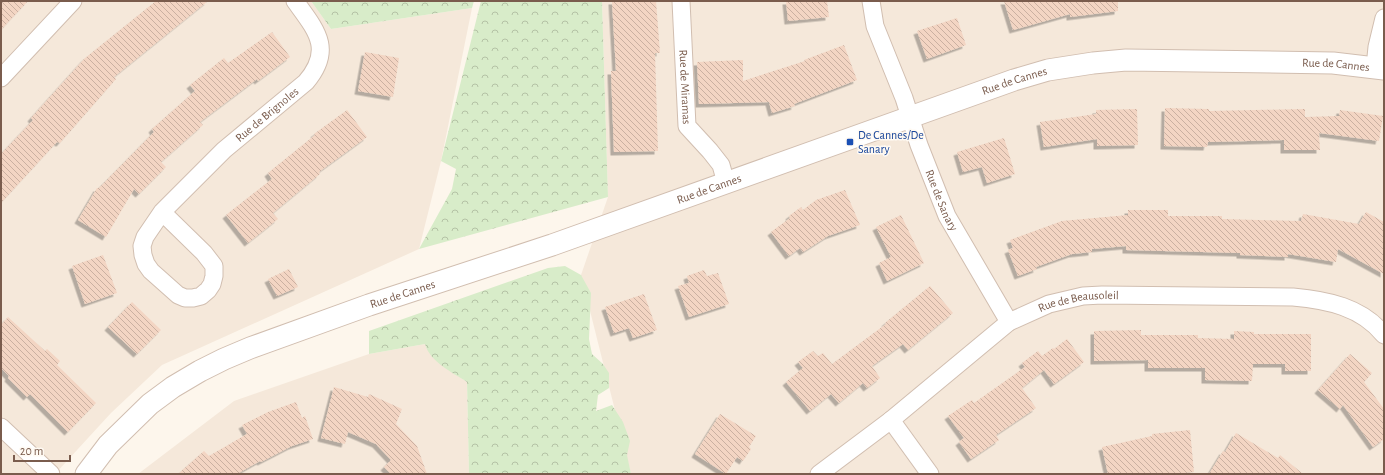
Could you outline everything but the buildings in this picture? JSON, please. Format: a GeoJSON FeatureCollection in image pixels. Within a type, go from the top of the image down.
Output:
{"type":"FeatureCollection","features":[{"type":"Feature","properties":{"kind":"street"},"geometry":{"type":"LineString","coordinates":[[1,78],[73,1]]}},
{"type":"Feature","properties":{"kind":"street","name":"Rue de Brignoles"},"geometry":{"type":"LineString","coordinates":[[162,212],[204,253],[214,266],[212,284],[201,296],[185,298],[178,295],[151,271],[146,264],[142,246],[162,212],[224,150],[306,82],[315,71],[320,60],[318,36],[311,23],[295,1]]}},
{"type":"Feature","properties":{"kind":"street","name":"Rue de Miramas"},"geometry":{"type":"LineString","coordinates":[[681,1],[687,126],[721,165],[726,183]]}},
{"type":"Feature","properties":{"kind":"street","name":"Rue de Sanary"},"geometry":{"type":"LineString","coordinates":[[871,1],[875,26],[904,98],[918,145],[947,216],[1010,322]]}},
{"type":"Feature","properties":{"kind":"street"},"geometry":{"type":"LineString","coordinates":[[1379,68],[1377,47],[1384,18]]}},
{"type":"Feature","properties":{"kind":"street","name":"Rue de Cannes"},"geometry":{"type":"LineString","coordinates":[[86,474],[108,445],[150,404],[173,387],[224,359],[368,305],[537,250],[1014,80],[1048,70],[1093,62],[1126,60],[1333,63],[1379,68]]}},
{"type":"Feature","properties":{"kind":"street","name":"Rue de Beausoleil"},"geometry":{"type":"LineString","coordinates":[[819,474],[891,420],[1010,322],[1049,304],[1083,296],[1102,295],[1293,297],[1335,303],[1368,320],[1384,335]]}},
{"type":"Feature","properties":{"kind":"street"},"geometry":{"type":"LineString","coordinates":[[891,420],[930,474]]}},
{"type":"Feature","properties":{"kind":"street"},"geometry":{"type":"LineString","coordinates":[[1,427],[51,474]]}},
{"type":"Feature","properties":{"kind":"shaded area"},"geometry":{"type":"Polygon","coordinates":[[[1,1],[311,1],[331,29],[472,8],[441,161],[419,249],[162,365],[111,413],[55,474],[1,474],[1,1]]]}},
{"type":"Feature","properties":{"kind":"shaded area"},"geometry":{"type":"Polygon","coordinates":[[[602,1],[1384,1],[1384,474],[631,474],[581,275],[608,197],[602,1]]]}},
{"type":"Feature","properties":{"kind":"shaded area"},"geometry":{"type":"Polygon","coordinates":[[[425,344],[442,365],[467,382],[469,474],[138,474],[234,401],[369,354],[425,344]]]}},
{"type":"Feature","properties":{"kind":"green space"},"geometry":{"type":"Polygon","coordinates":[[[311,1],[474,1],[472,8],[331,29],[311,1]]]}},
{"type":"Feature","properties":{"kind":"green space"},"geometry":{"type":"Polygon","coordinates":[[[481,1],[602,1],[608,197],[419,249],[452,189],[456,169],[441,161],[481,1]]]}},
{"type":"Feature","properties":{"kind":"green space"},"geometry":{"type":"Polygon","coordinates":[[[565,266],[581,275],[591,293],[589,339],[592,354],[603,364],[609,373],[609,388],[598,395],[596,411],[612,405],[623,422],[630,441],[627,455],[631,474],[469,474],[467,382],[437,361],[432,356],[425,344],[369,354],[369,331],[548,268],[565,266]]]}},
{"type":"Feature","properties":{"kind":"place","name":"De Cannes/De Sanary"},"geometry":{"type":"Point","coordinates":[850,142]}}]}
